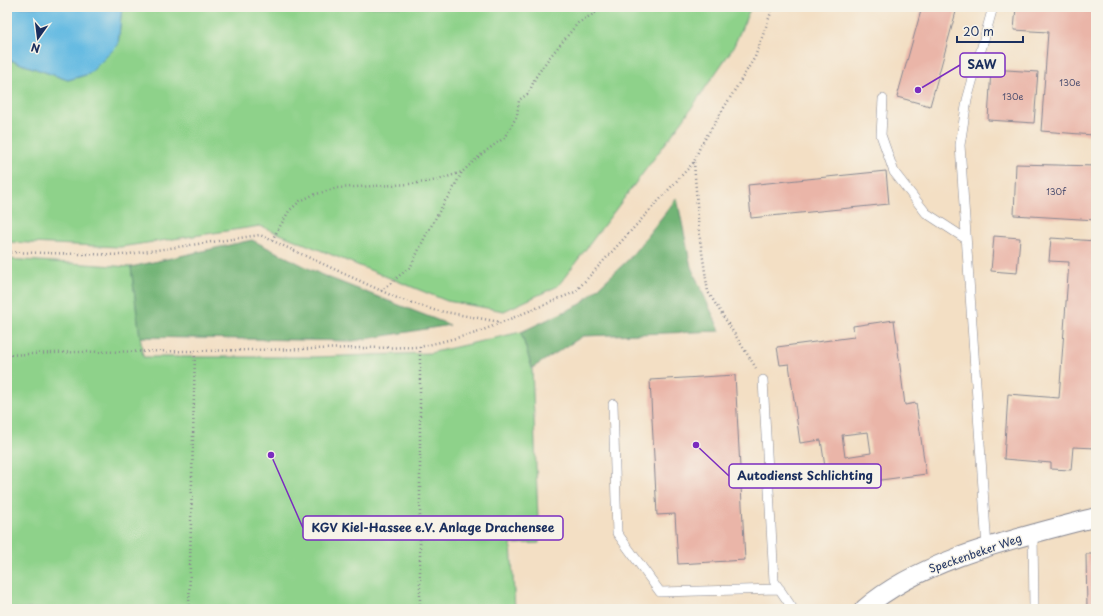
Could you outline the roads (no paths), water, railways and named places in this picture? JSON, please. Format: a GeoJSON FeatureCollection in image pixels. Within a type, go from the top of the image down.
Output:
{"type":"FeatureCollection","features":[{"type":"Feature","properties":{"kind":"street","name":"Speckenbeker Weg"},"geometry":{"type":"LineString","coordinates":[[864,609],[871,602],[918,573],[947,561],[1033,534],[1096,517]]}},
{"type":"Feature","properties":{"kind":"lane"},"geometry":{"type":"LineString","coordinates":[[986,548],[960,145],[966,100],[993,7]]}},
{"type":"Feature","properties":{"kind":"lane"},"geometry":{"type":"LineString","coordinates":[[883,99],[881,135],[894,172],[926,213],[966,239]]}},
{"type":"Feature","properties":{"kind":"lane"},"geometry":{"type":"LineString","coordinates":[[763,380],[774,581],[793,609]]}},
{"type":"Feature","properties":{"kind":"lane"},"geometry":{"type":"LineString","coordinates":[[613,404],[617,533],[660,592],[780,589]]}},
{"type":"Feature","properties":{"kind":"lane"},"geometry":{"type":"LineString","coordinates":[[1033,534],[1034,609]]}},
{"type":"Feature","properties":{"kind":"water"},"geometry":{"type":"Polygon","coordinates":[[[7,7],[122,7],[118,45],[89,74],[68,80],[7,59],[7,7]]]}},
{"type":"Feature","properties":{"kind":"place","name":"SAW"},"geometry":{"type":"Point","coordinates":[918,90]}},
{"type":"Feature","properties":{"kind":"place","name":"Autodienst Schlichting"},"geometry":{"type":"Point","coordinates":[696,445]}},
{"type":"Feature","properties":{"kind":"place","name":"KGV Kiel-Hassee e.V. Anlage Drachensee"},"geometry":{"type":"Point","coordinates":[271,455]}}]}
